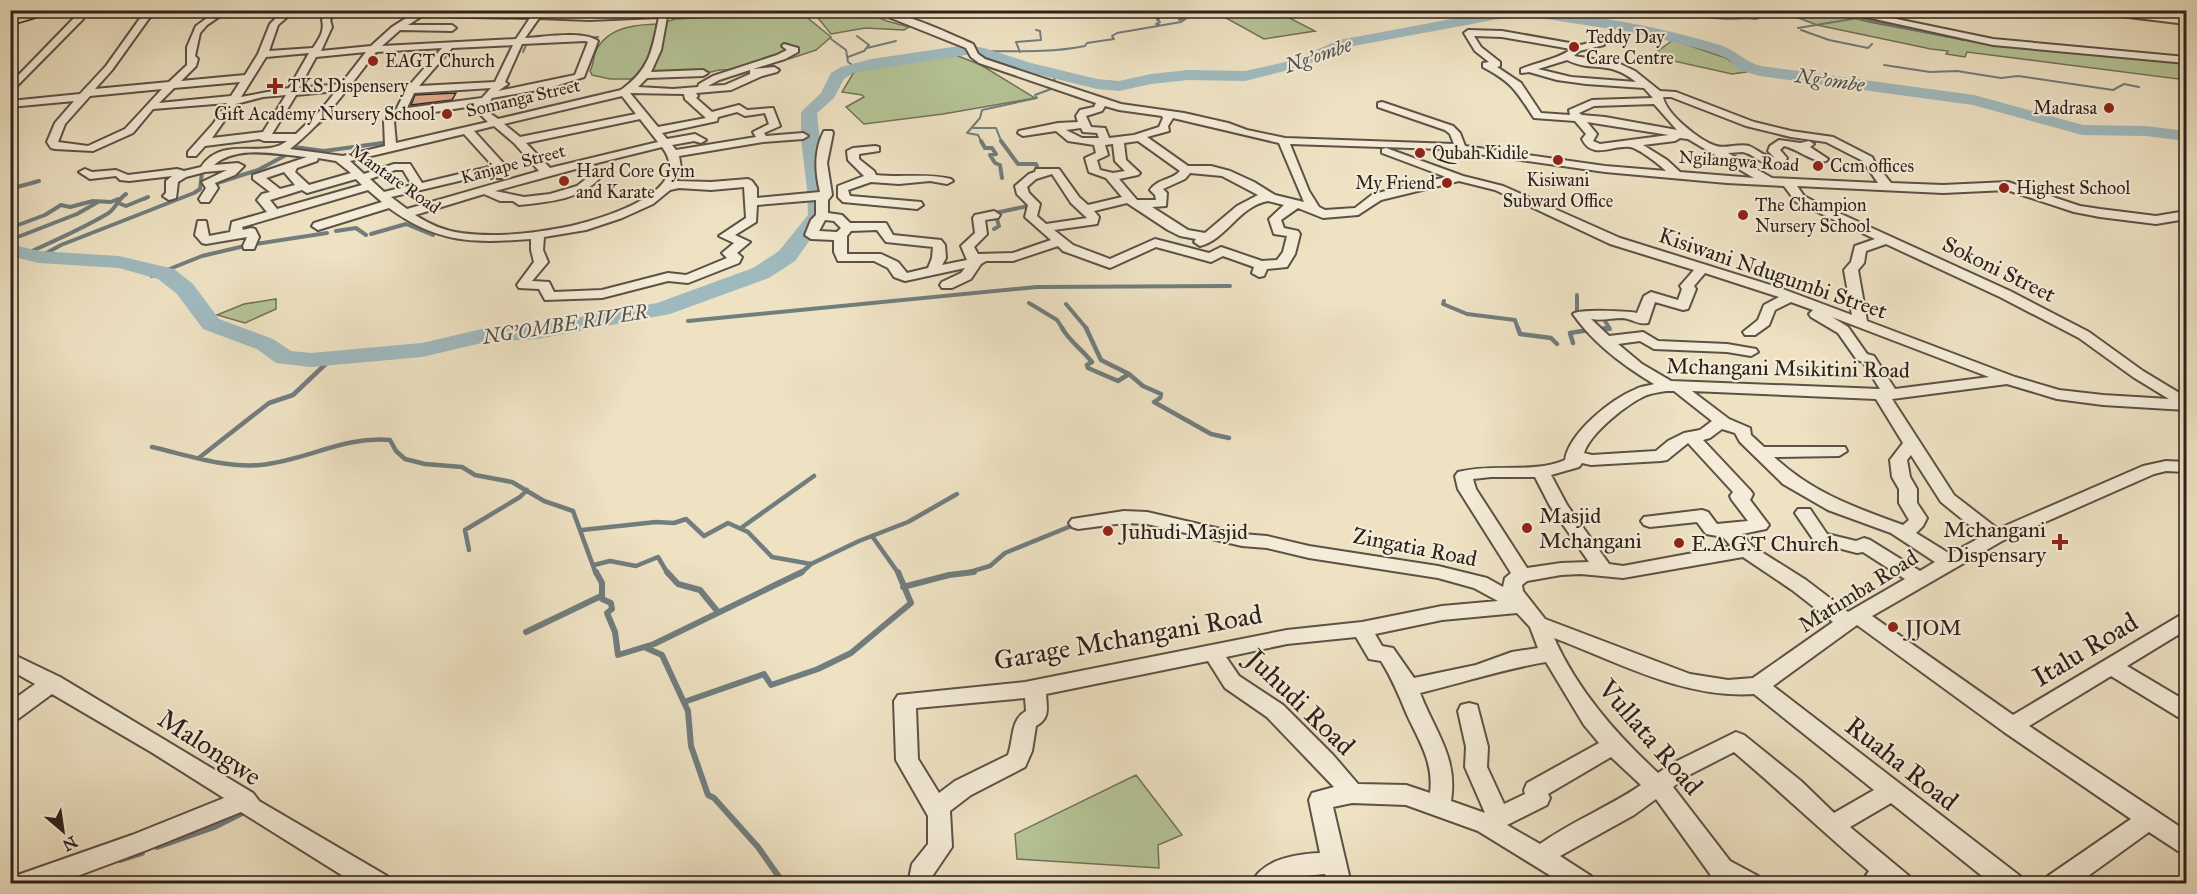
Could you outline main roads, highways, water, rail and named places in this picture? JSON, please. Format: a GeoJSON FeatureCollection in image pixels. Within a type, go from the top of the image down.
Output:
{"type":"FeatureCollection","features":[{"type":"Feature","properties":{"kind":"main road"},"geometry":{"type":"LineString","coordinates":[[10,22],[55,10]]}},
{"type":"Feature","properties":{"kind":"main road"},"geometry":{"type":"LineString","coordinates":[[10,14],[22,11]]}},
{"type":"Feature","properties":{"kind":"waterway"},"geometry":{"type":"LineString","coordinates":[[666,13],[702,10]]}},
{"type":"Feature","properties":{"kind":"waterway"},"geometry":{"type":"LineString","coordinates":[[705,10],[719,10]]}},
{"type":"Feature","properties":{"kind":"waterway"},"geometry":{"type":"LineString","coordinates":[[1020,51],[1046,51],[1085,46],[1087,43],[1114,39],[1112,36],[1117,33],[1181,22],[1194,13],[1209,10]]}},
{"type":"Feature","properties":{"kind":"waterway"},"geometry":{"type":"LineString","coordinates":[[1656,10],[1756,19],[1780,10]]}},
{"type":"Feature","properties":{"kind":"waterway"},"geometry":{"type":"LineString","coordinates":[[1825,10],[1856,18]]}},
{"type":"Feature","properties":{"kind":"waterway"},"geometry":{"type":"LineString","coordinates":[[1880,17],[1898,10]]}},
{"type":"Feature","properties":{"kind":"waterway"},"geometry":{"type":"LineString","coordinates":[[1160,11],[1183,19],[1179,20]]}},
{"type":"Feature","properties":{"kind":"waterway","name":"Ng'ombe"},"geometry":{"type":"LineString","coordinates":[[1478,19],[1520,11],[1637,29],[1717,49],[1733,56],[1745,67],[1760,71],[1974,100],[2082,130],[2146,131],[2186,136]]}},
{"type":"Feature","properties":{"kind":"waterway"},"geometry":{"type":"LineString","coordinates":[[1145,13],[1159,19],[1157,20],[1160,22],[1156,24],[1159,25]]}},
{"type":"Feature","properties":{"kind":"waterway"},"geometry":{"type":"LineString","coordinates":[[1798,28],[1858,18]]}},
{"type":"Feature","properties":{"kind":"waterway","name":"NG'OMBE RIVER"},"geometry":{"type":"LineString","coordinates":[[10,250],[39,257],[119,262],[166,274],[185,289],[211,324],[265,344],[285,358],[311,360],[422,350],[486,335],[537,332],[662,309],[761,273],[787,256],[818,215],[817,189],[809,138],[809,112],[828,95],[837,76],[847,70],[871,64],[966,50],[979,51],[1026,67],[1097,84],[1119,86],[1151,79],[1188,75],[1245,76],[1299,63],[1339,44],[1474,19]]}},
{"type":"Feature","properties":{"kind":"waterway"},"geometry":{"type":"LineString","coordinates":[[1862,19],[1948,37]]}},
{"type":"Feature","properties":{"kind":"waterway"},"geometry":{"type":"LineString","coordinates":[[1020,51],[1016,42],[1041,40],[1040,31],[1036,30]]}},
{"type":"Feature","properties":{"kind":"waterway"},"geometry":{"type":"LineString","coordinates":[[1801,30],[1829,40],[1868,48],[1872,44]]}},
{"type":"Feature","properties":{"kind":"waterway"},"geometry":{"type":"LineString","coordinates":[[848,57],[864,51],[869,45],[857,36]]}},
{"type":"Feature","properties":{"kind":"waterway"},"geometry":{"type":"LineString","coordinates":[[586,38],[598,37]]}},
{"type":"Feature","properties":{"kind":"waterway"},"geometry":{"type":"LineString","coordinates":[[1950,37],[1963,40]]}},
{"type":"Feature","properties":{"kind":"waterway"},"geometry":{"type":"LineString","coordinates":[[831,39],[846,50],[848,62],[855,67]]}},
{"type":"Feature","properties":{"kind":"waterway"},"geometry":{"type":"LineString","coordinates":[[867,48],[896,41]]}},
{"type":"Feature","properties":{"kind":"waterway"},"geometry":{"type":"LineString","coordinates":[[1971,41],[1982,42]]}},
{"type":"Feature","properties":{"kind":"waterway"},"geometry":{"type":"LineString","coordinates":[[523,52],[527,43]]}},
{"type":"Feature","properties":{"kind":"waterway"},"geometry":{"type":"LineString","coordinates":[[2005,46],[2079,53]]}},
{"type":"Feature","properties":{"kind":"waterway"},"geometry":{"type":"LineString","coordinates":[[303,136],[321,123],[380,49]]}},
{"type":"Feature","properties":{"kind":"waterway"},"geometry":{"type":"LineString","coordinates":[[979,51],[1020,51]]}},
{"type":"Feature","properties":{"kind":"waterway"},"geometry":{"type":"LineString","coordinates":[[1884,65],[1930,72],[1957,71],[2001,78],[2018,76],[2113,90],[2124,84],[2139,87]]}},
{"type":"Feature","properties":{"kind":"waterway"},"geometry":{"type":"LineString","coordinates":[[981,141],[978,135],[967,133],[980,118],[982,110],[1037,98],[1035,95],[1051,89],[1056,75]]}},
{"type":"Feature","properties":{"kind":"waterway"},"geometry":{"type":"LineString","coordinates":[[973,128],[996,128],[1001,142]]}},
{"type":"Feature","properties":{"kind":"waterway"},"geometry":{"type":"LineString","coordinates":[[981,141],[985,148],[992,148],[996,154],[990,155],[995,163],[1000,165],[1002,178]]}},
{"type":"Feature","properties":{"kind":"waterway"},"geometry":{"type":"LineString","coordinates":[[294,143],[294,147],[324,151],[390,142],[384,143]]}},
{"type":"Feature","properties":{"kind":"waterway"},"geometry":{"type":"LineString","coordinates":[[1001,142],[1018,164],[1036,164],[1040,175]]}},
{"type":"Feature","properties":{"kind":"waterway"},"geometry":{"type":"LineString","coordinates":[[211,185],[258,170],[286,155]]}},
{"type":"Feature","properties":{"kind":"waterway"},"geometry":{"type":"LineString","coordinates":[[39,257],[61,245],[194,193],[200,189],[202,172]]}},
{"type":"Feature","properties":{"kind":"waterway"},"geometry":{"type":"LineString","coordinates":[[10,189],[39,181]]}},
{"type":"Feature","properties":{"kind":"waterway"},"geometry":{"type":"LineString","coordinates":[[23,255],[107,214],[126,194]]}},
{"type":"Feature","properties":{"kind":"waterway"},"geometry":{"type":"LineString","coordinates":[[118,203],[126,206],[148,197],[144,199]]}},
{"type":"Feature","properties":{"kind":"waterway"},"geometry":{"type":"LineString","coordinates":[[93,201],[111,202],[118,199]]}},
{"type":"Feature","properties":{"kind":"waterway"},"geometry":{"type":"LineString","coordinates":[[10,228],[45,215],[61,205],[70,207],[93,201]]}},
{"type":"Feature","properties":{"kind":"waterway"},"geometry":{"type":"LineString","coordinates":[[10,240],[77,214],[98,202],[93,201]]}},
{"type":"Feature","properties":{"kind":"waterway"},"geometry":{"type":"LineString","coordinates":[[994,229],[999,226],[995,213],[1028,206],[1028,201]]}},
{"type":"Feature","properties":{"kind":"waterway"},"geometry":{"type":"LineString","coordinates":[[371,234],[406,224],[433,235]]}},
{"type":"Feature","properties":{"kind":"waterway"},"geometry":{"type":"LineString","coordinates":[[336,231],[356,228],[366,235]]}},
{"type":"Feature","properties":{"kind":"waterway"},"geometry":{"type":"LineString","coordinates":[[147,269],[152,276],[202,256],[249,245],[327,233]]}},
{"type":"Feature","properties":{"kind":"waterway"},"geometry":{"type":"LineString","coordinates":[[688,321],[1037,287],[1230,286]]}},
{"type":"Feature","properties":{"kind":"waterway"},"geometry":{"type":"LineString","coordinates":[[1577,295],[1577,311],[1582,314]]}},
{"type":"Feature","properties":{"kind":"waterway"},"geometry":{"type":"LineString","coordinates":[[1444,301],[1443,304],[1467,314],[1515,320],[1518,329]]}},
{"type":"Feature","properties":{"kind":"waterway"},"geometry":{"type":"LineString","coordinates":[[1029,303],[1057,320],[1063,329]]}},
{"type":"Feature","properties":{"kind":"waterway"},"geometry":{"type":"LineString","coordinates":[[1066,304],[1087,329]]}},
{"type":"Feature","properties":{"kind":"waterway"},"geometry":{"type":"LineString","coordinates":[[1602,316],[1610,329],[1598,329],[1609,328]]}},
{"type":"Feature","properties":{"kind":"waterway"},"geometry":{"type":"LineString","coordinates":[[1062,328],[1092,362],[1087,365],[1088,368],[1118,381],[1129,374]]}},
{"type":"Feature","properties":{"kind":"waterway"},"geometry":{"type":"LineString","coordinates":[[1086,328],[1101,360],[1129,374]]}},
{"type":"Feature","properties":{"kind":"waterway"},"geometry":{"type":"LineString","coordinates":[[1518,328],[1520,334],[1551,338],[1557,344]]}},
{"type":"Feature","properties":{"kind":"waterway"},"geometry":{"type":"LineString","coordinates":[[1573,343],[1570,333],[1589,330]]}},
{"type":"Feature","properties":{"kind":"waterway"},"geometry":{"type":"LineString","coordinates":[[200,457],[269,403],[293,395],[332,358]]}},
{"type":"Feature","properties":{"kind":"waterway"},"geometry":{"type":"LineString","coordinates":[[1129,374],[1143,386],[1161,394],[1160,398],[1154,402],[1211,434],[1229,438]]}},
{"type":"Feature","properties":{"kind":"waterway"},"geometry":{"type":"LineString","coordinates":[[152,447],[233,465],[260,465],[277,463],[340,445],[390,440],[396,451],[405,459],[425,464],[462,467],[475,475],[512,482],[526,491]]}},
{"type":"Feature","properties":{"kind":"waterway"},"geometry":{"type":"LineString","coordinates":[[741,528],[814,476]]}},
{"type":"Feature","properties":{"kind":"waterway"},"geometry":{"type":"LineString","coordinates":[[469,550],[465,530],[520,497],[526,491]]}},
{"type":"Feature","properties":{"kind":"waterway"},"geometry":{"type":"LineString","coordinates":[[526,491],[544,501],[573,511],[596,574]]}},
{"type":"Feature","properties":{"kind":"waterway"},"geometry":{"type":"LineString","coordinates":[[811,564],[859,541],[908,522],[957,494]]}},
{"type":"Feature","properties":{"kind":"waterway"},"geometry":{"type":"LineString","coordinates":[[582,530],[656,522],[674,523],[686,519],[704,536],[728,523],[748,532],[772,557],[811,564]]}},
{"type":"Feature","properties":{"kind":"waterway"},"geometry":{"type":"LineString","coordinates":[[967,573],[990,566],[1005,553],[1071,526]]}},
{"type":"Feature","properties":{"kind":"waterway"},"geometry":{"type":"LineString","coordinates":[[872,536],[899,573]]}},
{"type":"Feature","properties":{"kind":"waterway"},"geometry":{"type":"LineString","coordinates":[[594,565],[610,561],[636,566],[658,557],[668,574]]}},
{"type":"Feature","properties":{"kind":"waterway"},"geometry":{"type":"LineString","coordinates":[[800,574],[811,564]]}},
{"type":"Feature","properties":{"kind":"waterway"},"geometry":{"type":"LineString","coordinates":[[596,572],[602,583],[602,599],[611,603],[612,609],[607,613],[615,632],[618,655],[644,647]]}},
{"type":"Feature","properties":{"kind":"waterway"},"geometry":{"type":"LineString","coordinates":[[667,572],[678,584],[700,590],[718,612]]}},
{"type":"Feature","properties":{"kind":"waterway"},"geometry":{"type":"LineString","coordinates":[[644,647],[802,572]]}},
{"type":"Feature","properties":{"kind":"waterway"},"geometry":{"type":"LineString","coordinates":[[967,573],[974,572]]}},
{"type":"Feature","properties":{"kind":"waterway"},"geometry":{"type":"LineString","coordinates":[[899,573],[904,587]]}},
{"type":"Feature","properties":{"kind":"waterway"},"geometry":{"type":"LineString","coordinates":[[904,587],[967,573]]}},
{"type":"Feature","properties":{"kind":"waterway"},"geometry":{"type":"LineString","coordinates":[[963,574],[967,573]]}},
{"type":"Feature","properties":{"kind":"waterway"},"geometry":{"type":"LineString","coordinates":[[684,702],[764,674],[771,685],[818,669],[851,653],[911,603],[904,587]]}},
{"type":"Feature","properties":{"kind":"waterway"},"geometry":{"type":"LineString","coordinates":[[526,632],[601,596]]}},
{"type":"Feature","properties":{"kind":"waterway"},"geometry":{"type":"LineString","coordinates":[[644,647],[662,655],[688,711],[691,746],[708,795],[714,798],[758,847],[784,884]]}},
{"type":"Feature","properties":{"kind":"waterway"},"geometry":{"type":"LineString","coordinates":[[157,847],[214,827],[246,811]]}},
{"type":"Feature","properties":{"kind":"waterway"},"geometry":{"type":"LineString","coordinates":[[120,860],[142,853]]}},
{"type":"Feature","properties":{"kind":"place","name":"Teddy Day Care Centre"},"geometry":{"type":"Point","coordinates":[1574,47]}},
{"type":"Feature","properties":{"kind":"place","name":"EAGT Church"},"geometry":{"type":"Point","coordinates":[373,61]}},
{"type":"Feature","properties":{"kind":"place","name":"TKS Dispensery"},"geometry":{"type":"Point","coordinates":[275,86]}},
{"type":"Feature","properties":{"kind":"place","name":"Madrasa"},"geometry":{"type":"Point","coordinates":[2109,108]}},
{"type":"Feature","properties":{"kind":"place","name":"Gift Academy Nursery School"},"geometry":{"type":"Point","coordinates":[447,114]}},
{"type":"Feature","properties":{"kind":"place","name":"Qubah Kidile"},"geometry":{"type":"Point","coordinates":[1420,153]}},
{"type":"Feature","properties":{"kind":"place","name":"Kisiwani Subward Office"},"geometry":{"type":"Point","coordinates":[1558,160]}},
{"type":"Feature","properties":{"kind":"place","name":"Ccm offices"},"geometry":{"type":"Point","coordinates":[1818,166]}},
{"type":"Feature","properties":{"kind":"place","name":"Hard Core Gym and Karate"},"geometry":{"type":"Point","coordinates":[564,181]}},
{"type":"Feature","properties":{"kind":"place","name":"My Friend"},"geometry":{"type":"Point","coordinates":[1447,183]}},
{"type":"Feature","properties":{"kind":"place","name":"Highest School"},"geometry":{"type":"Point","coordinates":[2004,188]}},
{"type":"Feature","properties":{"kind":"place","name":"The Champion Nursery School"},"geometry":{"type":"Point","coordinates":[1743,215]}},
{"type":"Feature","properties":{"kind":"place","name":"Masjid Mchangani"},"geometry":{"type":"Point","coordinates":[1527,528]}},
{"type":"Feature","properties":{"kind":"place","name":"Juhudi Masjid"},"geometry":{"type":"Point","coordinates":[1108,531]}},
{"type":"Feature","properties":{"kind":"place","name":"Mchangani Dispensary"},"geometry":{"type":"Point","coordinates":[2060,542]}},
{"type":"Feature","properties":{"kind":"place","name":"E.A.G.T Church"},"geometry":{"type":"Point","coordinates":[1679,543]}},
{"type":"Feature","properties":{"kind":"place","name":"JJOM"},"geometry":{"type":"Point","coordinates":[1893,627]}}]}
